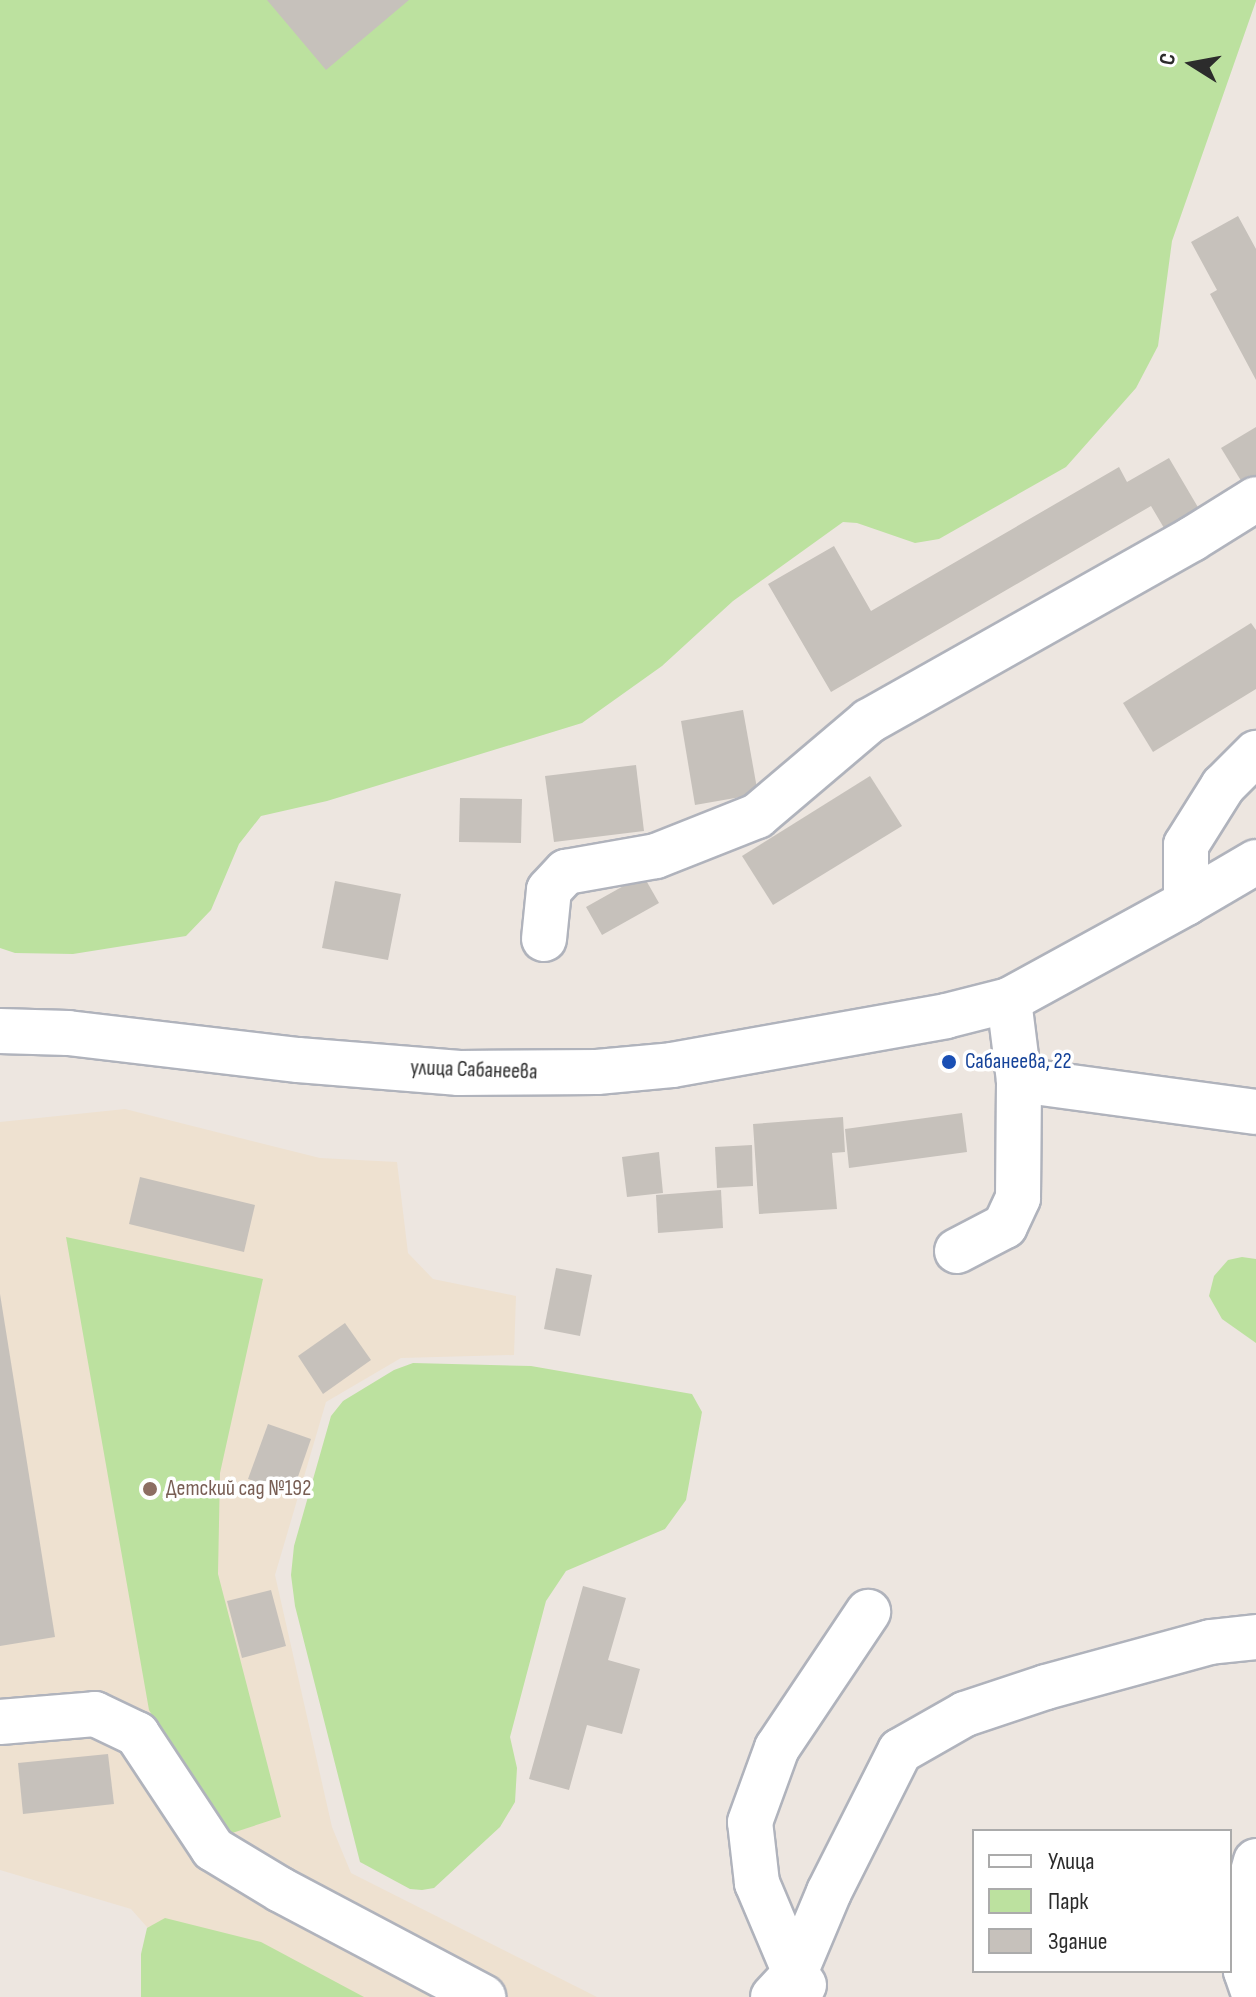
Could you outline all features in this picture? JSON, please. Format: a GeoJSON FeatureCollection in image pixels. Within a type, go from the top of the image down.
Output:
{"type":"FeatureCollection","features":[{"type":"Feature","properties":{"kind":"street"},"geometry":{"type":"LineString","coordinates":[[544,939],[549,890],[566,872],[656,856],[757,816],[869,721],[1192,539],[1256,499]]}},
{"type":"Feature","properties":{"kind":"street"},"geometry":{"type":"LineString","coordinates":[[1186,903],[1186,845],[1223,786],[1256,753]]}},
{"type":"Feature","properties":{"kind":"street","name":"улица Сабанеева"},"geometry":{"type":"LineString","coordinates":[[0,1031],[68,1033],[298,1060],[459,1073],[597,1072],[714,1058],[946,1016],[1009,1000],[1256,862]]}},
{"type":"Feature","properties":{"kind":"street"},"geometry":{"type":"LineString","coordinates":[[957,1251],[1005,1226],[1018,1198],[1019,1080],[1009,1000]]}},
{"type":"Feature","properties":{"kind":"street"},"geometry":{"type":"LineString","coordinates":[[1019,1080],[1256,1112]]}},
{"type":"Feature","properties":{"kind":"street"},"geometry":{"type":"LineString","coordinates":[[794,1989],[757,1883],[750,1822],[777,1748],[868,1612]]}},
{"type":"Feature","properties":{"kind":"street"},"geometry":{"type":"LineString","coordinates":[[794,1989],[829,1892],[900,1751],[965,1714],[1046,1687],[1210,1642],[1256,1637]]}},
{"type":"Feature","properties":{"kind":"street"},"geometry":{"type":"LineString","coordinates":[[0,1722],[95,1714],[137,1734],[213,1849],[281,1890],[483,1997]]}},
{"type":"Feature","properties":{"kind":"street"},"geometry":{"type":"LineString","coordinates":[[1255,1997],[1246,1971],[1241,1915],[1256,1861]]}},
{"type":"Feature","properties":{"kind":"shaded area","name":"Детский сад №192"},"geometry":{"type":"Polygon","coordinates":[[[125,1109],[320,1158],[397,1162],[408,1253],[433,1279],[516,1296],[514,1355],[401,1358],[326,1402],[275,1575],[332,1827],[351,1873],[597,1997],[209,1997],[131,1909],[0,1870],[0,1122],[125,1109]]]}},
{"type":"Feature","properties":{"kind":"green space"},"geometry":{"type":"Polygon","coordinates":[[[0,0],[1256,1],[1172,241],[1158,346],[1136,388],[1066,467],[939,539],[915,543],[857,523],[843,522],[733,601],[662,666],[582,723],[327,801],[261,816],[239,844],[211,910],[186,936],[73,954],[15,953],[0,948],[0,0]]]}},
{"type":"Feature","properties":{"kind":"green space"},"geometry":{"type":"Polygon","coordinates":[[[66,1237],[263,1279],[220,1473],[218,1574],[281,1817],[223,1836],[149,1710],[66,1237]]]}},
{"type":"Feature","properties":{"kind":"green space"},"geometry":{"type":"Polygon","coordinates":[[[1242,1257],[1256,1259],[1256,1343],[1222,1319],[1209,1296],[1214,1276],[1228,1260],[1242,1257]]]}},
{"type":"Feature","properties":{"kind":"green space"},"geometry":{"type":"Polygon","coordinates":[[[413,1363],[531,1366],[692,1394],[702,1412],[686,1500],[665,1529],[566,1571],[546,1601],[510,1737],[517,1768],[515,1802],[500,1827],[434,1888],[422,1890],[410,1889],[360,1862],[295,1606],[291,1575],[294,1546],[331,1416],[343,1401],[394,1370],[413,1363]]]}},
{"type":"Feature","properties":{"kind":"green space"},"geometry":{"type":"Polygon","coordinates":[[[165,1918],[261,1942],[364,1997],[141,1997],[141,1954],[147,1928],[165,1918]]]}},
{"type":"Feature","properties":{"kind":"building"},"geometry":{"type":"Polygon","coordinates":[[[267,0],[409,0],[326,70],[267,0]]]}},
{"type":"Feature","properties":{"kind":"building"},"geometry":{"type":"Polygon","coordinates":[[[1238,216],[1256,249],[1256,380],[1210,294],[1217,290],[1191,242],[1238,216]]]}},
{"type":"Feature","properties":{"kind":"building"},"geometry":{"type":"Polygon","coordinates":[[[1256,427],[1256,494],[1251,497],[1221,448],[1256,427]]]}},
{"type":"Feature","properties":{"kind":"building"},"geometry":{"type":"Polygon","coordinates":[[[1169,458],[1199,509],[1164,528],[1151,506],[831,692],[768,584],[834,546],[871,611],[1119,467],[1127,482],[1169,458]]]}},
{"type":"Feature","properties":{"kind":"building"},"geometry":{"type":"Polygon","coordinates":[[[1251,623],[1256,630],[1256,689],[1153,752],[1123,703],[1251,623]]]}},
{"type":"Feature","properties":{"kind":"building"},"geometry":{"type":"Polygon","coordinates":[[[743,710],[758,794],[695,805],[681,721],[743,710]]]}},
{"type":"Feature","properties":{"kind":"building"},"geometry":{"type":"Polygon","coordinates":[[[636,765],[644,831],[554,842],[545,776],[636,765]]]}},
{"type":"Feature","properties":{"kind":"building"},"geometry":{"type":"Polygon","coordinates":[[[870,776],[902,826],[773,905],[742,856],[870,776]]]}},
{"type":"Feature","properties":{"kind":"building"},"geometry":{"type":"Polygon","coordinates":[[[460,798],[522,799],[521,843],[459,842],[460,798]]]}},
{"type":"Feature","properties":{"kind":"building"},"geometry":{"type":"Polygon","coordinates":[[[643,875],[659,903],[602,935],[586,907],[643,875]]]}},
{"type":"Feature","properties":{"kind":"building"},"geometry":{"type":"Polygon","coordinates":[[[335,881],[401,894],[388,960],[322,948],[335,881]]]}},
{"type":"Feature","properties":{"kind":"building"},"geometry":{"type":"Polygon","coordinates":[[[962,1113],[967,1152],[849,1168],[845,1129],[962,1113]]]}},
{"type":"Feature","properties":{"kind":"building"},"geometry":{"type":"Polygon","coordinates":[[[843,1117],[845,1152],[832,1153],[837,1209],[759,1214],[753,1124],[843,1117]]]}},
{"type":"Feature","properties":{"kind":"building"},"geometry":{"type":"Polygon","coordinates":[[[752,1145],[753,1186],[717,1188],[715,1147],[752,1145]]]}},
{"type":"Feature","properties":{"kind":"building"},"geometry":{"type":"Polygon","coordinates":[[[659,1152],[663,1193],[627,1197],[622,1157],[659,1152]]]}},
{"type":"Feature","properties":{"kind":"building"},"geometry":{"type":"Polygon","coordinates":[[[140,1177],[255,1205],[244,1252],[129,1224],[140,1177]]]}},
{"type":"Feature","properties":{"kind":"building"},"geometry":{"type":"Polygon","coordinates":[[[721,1190],[723,1228],[658,1233],[656,1195],[721,1190]]]}},
{"type":"Feature","properties":{"kind":"building"},"geometry":{"type":"Polygon","coordinates":[[[556,1268],[592,1275],[580,1336],[544,1329],[556,1268]]]}},
{"type":"Feature","properties":{"kind":"building"},"geometry":{"type":"Polygon","coordinates":[[[0,1294],[55,1637],[0,1646],[0,1294]]]}},
{"type":"Feature","properties":{"kind":"building"},"geometry":{"type":"Polygon","coordinates":[[[345,1323],[371,1360],[323,1394],[298,1356],[345,1323]]]}},
{"type":"Feature","properties":{"kind":"building"},"geometry":{"type":"Polygon","coordinates":[[[268,1424],[311,1439],[292,1494],[248,1479],[268,1424]]]}},
{"type":"Feature","properties":{"kind":"building"},"geometry":{"type":"Polygon","coordinates":[[[583,1586],[626,1598],[608,1660],[640,1669],[622,1734],[587,1725],[569,1790],[529,1779],[583,1586]]]}},
{"type":"Feature","properties":{"kind":"building"},"geometry":{"type":"Polygon","coordinates":[[[271,1590],[286,1646],[242,1658],[227,1601],[271,1590]]]}},
{"type":"Feature","properties":{"kind":"building"},"geometry":{"type":"Polygon","coordinates":[[[108,1754],[114,1804],[23,1814],[18,1763],[108,1754]]]}},
{"type":"Feature","properties":{"kind":"place","name":"Сабанеева, 22"},"geometry":{"type":"Point","coordinates":[949,1062]}},
{"type":"Feature","properties":{"kind":"place","name":"Детский сад №192"},"geometry":{"type":"Point","coordinates":[150,1489]}}]}
